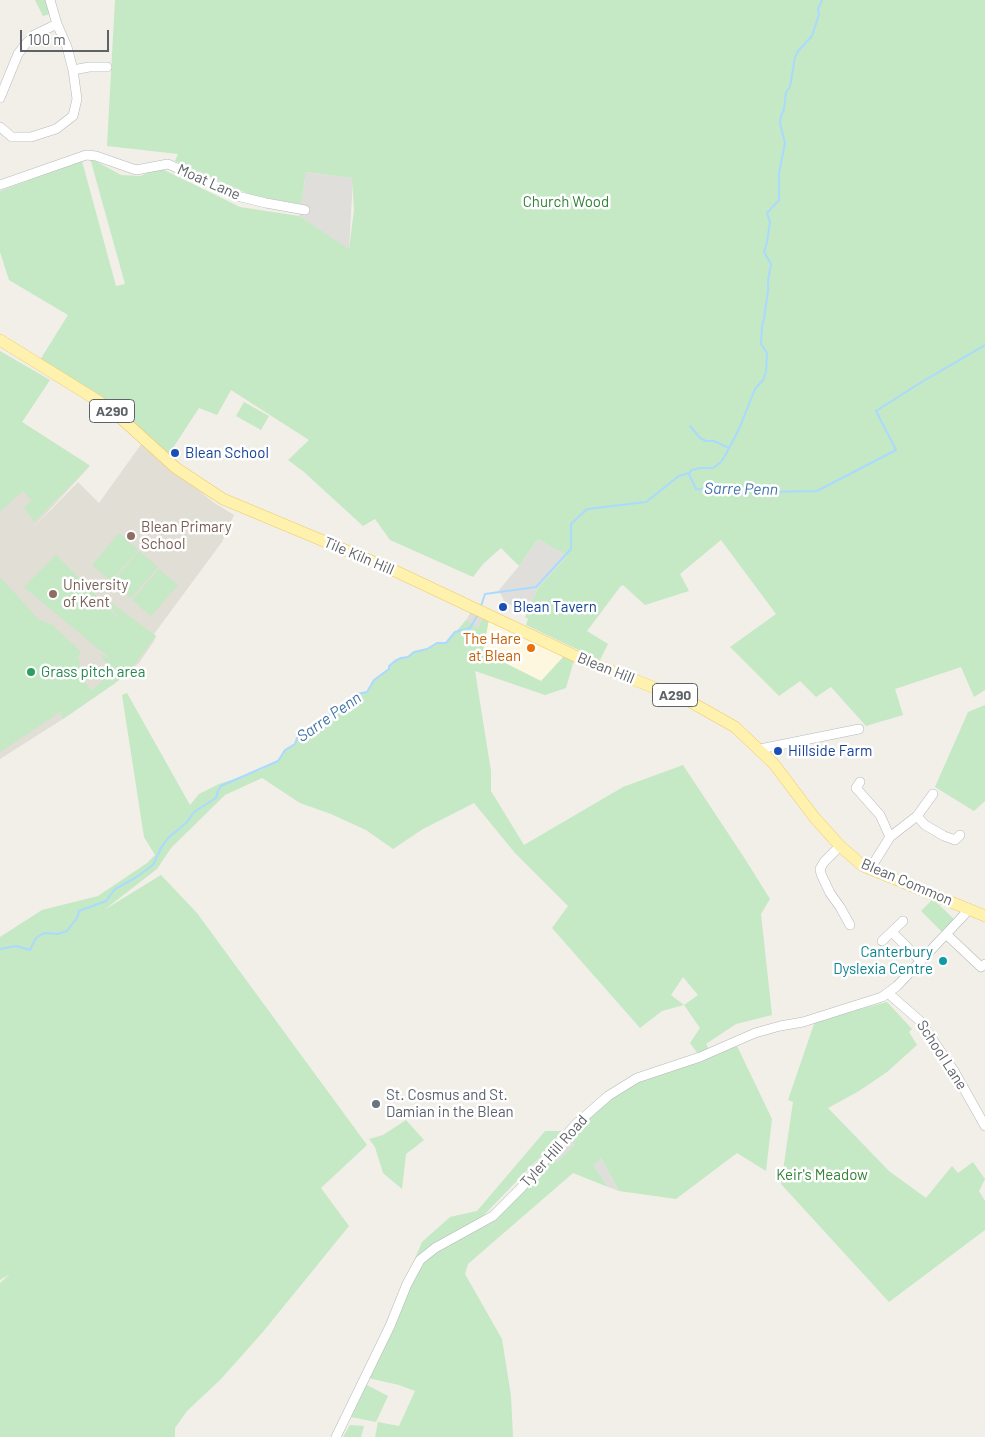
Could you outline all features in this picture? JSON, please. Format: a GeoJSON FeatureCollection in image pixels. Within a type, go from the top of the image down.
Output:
{"type":"FeatureCollection","features":[{"type":"Feature","properties":{"kind":"main road","name":"Tile Kiln Hill"},"geometry":{"type":"LineString","coordinates":[[0,340],[100,402],[176,468],[215,494],[240,507],[393,570],[502,620]]}},
{"type":"Feature","properties":{"kind":"main road","name":"Blean Hill"},"geometry":{"type":"LineString","coordinates":[[502,620],[588,662],[689,701],[735,728],[760,749],[774,764],[814,817]]}},
{"type":"Feature","properties":{"kind":"main road","name":"Blean Common"},"geometry":{"type":"LineString","coordinates":[[814,817],[840,846],[862,866],[985,916]]}},
{"type":"Feature","properties":{"kind":"street"},"geometry":{"type":"LineString","coordinates":[[0,128],[12,136],[31,138],[56,129],[72,116],[77,104],[73,70],[50,0]]}},
{"type":"Feature","properties":{"kind":"street"},"geometry":{"type":"LineString","coordinates":[[0,98],[18,54],[24,46],[34,35],[57,24]]}},
{"type":"Feature","properties":{"kind":"street"},"geometry":{"type":"LineString","coordinates":[[73,70],[89,67],[107,67]]}},
{"type":"Feature","properties":{"kind":"street","name":"Moat Lane"},"geometry":{"type":"LineString","coordinates":[[0,185],[86,155],[96,156],[136,170],[168,164],[241,197],[305,210]]}},
{"type":"Feature","properties":{"kind":"street"},"geometry":{"type":"LineString","coordinates":[[760,749],[859,729]]}},
{"type":"Feature","properties":{"kind":"street"},"geometry":{"type":"LineString","coordinates":[[860,782],[856,788],[880,815],[890,837]]}},
{"type":"Feature","properties":{"kind":"street"},"geometry":{"type":"LineString","coordinates":[[871,870],[890,837],[916,816],[933,794]]}},
{"type":"Feature","properties":{"kind":"street"},"geometry":{"type":"LineString","coordinates":[[916,816],[925,825],[944,836],[955,840],[960,835]]}},
{"type":"Feature","properties":{"kind":"street"},"geometry":{"type":"LineString","coordinates":[[840,846],[824,862],[820,869],[820,874],[850,925]]}},
{"type":"Feature","properties":{"kind":"street","name":"Tyler Hill Road"},"geometry":{"type":"LineString","coordinates":[[336,1437],[390,1326],[406,1284],[420,1260],[435,1248],[493,1216],[521,1188],[575,1125],[608,1096],[637,1078],[700,1056],[754,1033],[803,1022],[882,997],[921,961],[964,915],[968,908]]}},
{"type":"Feature","properties":{"kind":"street"},"geometry":{"type":"LineString","coordinates":[[882,941],[903,921]]}},
{"type":"Feature","properties":{"kind":"street"},"geometry":{"type":"LineString","coordinates":[[892,932],[921,961]]}},
{"type":"Feature","properties":{"kind":"street"},"geometry":{"type":"LineString","coordinates":[[946,934],[981,967],[985,964]]}},
{"type":"Feature","properties":{"kind":"street","name":"School Lane"},"geometry":{"type":"LineString","coordinates":[[888,993],[920,1021],[984,1120]]}},
{"type":"Feature","properties":{"kind":"shaded area"},"geometry":{"type":"Polygon","coordinates":[[[306,172],[353,178],[349,250],[299,216],[306,172]]]}},
{"type":"Feature","properties":{"kind":"shaded area"},"geometry":{"type":"Polygon","coordinates":[[[0,408],[90,466],[31,530],[78,482],[99,503],[142,443],[213,502],[234,515],[222,542],[154,634],[156,636],[154,641],[139,663],[114,684],[0,759],[0,408]]]}},
{"type":"Feature","properties":{"kind":"shaded area"},"geometry":{"type":"Polygon","coordinates":[[[538,539],[567,556],[538,588],[528,611],[505,603],[499,590],[538,539]]]}},
{"type":"Feature","properties":{"kind":"shaded area"},"geometry":{"type":"Polygon","coordinates":[[[471,611],[483,617],[478,628],[466,621],[471,611]]]}},
{"type":"Feature","properties":{"kind":"shaded area"},"geometry":{"type":"Polygon","coordinates":[[[489,619],[564,656],[542,681],[483,652],[489,619]]]}},
{"type":"Feature","properties":{"kind":"shaded area"},"geometry":{"type":"Polygon","coordinates":[[[569,1136],[574,1145],[557,1162],[551,1156],[569,1136]]]}},
{"type":"Feature","properties":{"kind":"shaded area"},"geometry":{"type":"Polygon","coordinates":[[[601,1158],[619,1191],[608,1187],[592,1164],[601,1158]]]}},
{"type":"Feature","properties":{"kind":"green space"},"geometry":{"type":"Polygon","coordinates":[[[35,0],[47,0],[50,14],[43,16],[35,0]]]}},
{"type":"Feature","properties":{"kind":"green space","name":"Church Wood"},"geometry":{"type":"Polygon","coordinates":[[[115,0],[985,0],[985,690],[974,697],[961,667],[895,689],[903,715],[866,726],[831,687],[816,697],[800,681],[779,696],[730,647],[776,614],[721,540],[680,574],[689,591],[645,605],[623,585],[620,587],[587,631],[608,644],[600,660],[526,625],[528,619],[525,617],[538,588],[567,556],[538,539],[519,566],[501,548],[483,564],[473,577],[390,540],[375,519],[363,526],[304,472],[288,460],[309,440],[231,390],[217,415],[199,408],[169,454],[136,425],[40,360],[68,315],[9,280],[0,252],[0,191],[82,161],[116,286],[125,284],[90,158],[121,175],[140,176],[160,168],[240,207],[299,216],[349,249],[354,210],[352,178],[306,172],[301,204],[253,196],[175,161],[178,154],[107,146],[115,0]]]}},
{"type":"Feature","properties":{"kind":"green space"},"geometry":{"type":"Polygon","coordinates":[[[0,351],[50,380],[22,422],[89,465],[34,522],[24,507],[32,501],[23,491],[0,511],[0,351]]]}},
{"type":"Feature","properties":{"kind":"green space"},"geometry":{"type":"Polygon","coordinates":[[[244,402],[269,416],[261,430],[236,416],[244,402]]]}},
{"type":"Feature","properties":{"kind":"green space"},"geometry":{"type":"Polygon","coordinates":[[[119,533],[138,550],[111,581],[92,565],[119,533]]]}},
{"type":"Feature","properties":{"kind":"green space"},"geometry":{"type":"Polygon","coordinates":[[[139,551],[158,567],[131,598],[112,582],[139,551]]]}},
{"type":"Feature","properties":{"kind":"green space"},"geometry":{"type":"Polygon","coordinates":[[[56,555],[121,621],[105,598],[156,636],[129,672],[115,683],[63,719],[60,712],[0,752],[0,577],[39,620],[51,624],[81,652],[78,657],[80,664],[79,672],[91,691],[113,672],[100,654],[112,660],[24,587],[56,555]]]}},
{"type":"Feature","properties":{"kind":"green space"},"geometry":{"type":"Polygon","coordinates":[[[159,569],[178,585],[151,616],[132,600],[159,569]]]}},
{"type":"Feature","properties":{"kind":"green space"},"geometry":{"type":"Polygon","coordinates":[[[483,617],[489,619],[483,652],[541,681],[564,656],[574,660],[566,688],[545,695],[475,671],[491,771],[491,791],[524,845],[623,787],[683,765],[770,899],[761,914],[772,1015],[736,1024],[706,1044],[709,1049],[698,1054],[690,1043],[700,1028],[684,1005],[662,1011],[640,1028],[552,928],[568,906],[515,853],[474,803],[423,829],[393,849],[366,830],[331,814],[300,803],[262,778],[225,795],[171,848],[157,869],[104,910],[161,875],[197,913],[367,1145],[321,1188],[349,1226],[262,1333],[221,1379],[187,1411],[175,1428],[175,1437],[0,1437],[0,1283],[10,1274],[0,1280],[0,937],[42,910],[98,896],[147,863],[155,855],[144,837],[122,695],[127,693],[190,805],[199,794],[219,784],[261,770],[278,761],[285,750],[295,744],[297,738],[318,728],[321,721],[334,712],[345,709],[357,694],[367,692],[374,680],[389,670],[389,666],[395,661],[408,657],[414,652],[427,649],[437,643],[446,643],[466,620],[478,628],[483,617]],[[683,977],[671,995],[684,1005],[698,995],[683,977]]]}},
{"type":"Feature","properties":{"kind":"green space"},"geometry":{"type":"Polygon","coordinates":[[[985,705],[985,801],[974,811],[935,787],[968,712],[985,705]]]}},
{"type":"Feature","properties":{"kind":"green space"},"geometry":{"type":"Polygon","coordinates":[[[933,899],[955,920],[942,932],[921,911],[933,899]]]}},
{"type":"Feature","properties":{"kind":"green space","name":"Keir's Meadow"},"geometry":{"type":"Polygon","coordinates":[[[887,1002],[912,1029],[909,1032],[917,1045],[887,1072],[859,1091],[828,1108],[889,1171],[926,1198],[952,1166],[958,1173],[973,1162],[985,1179],[979,1191],[985,1201],[985,1230],[889,1302],[781,1184],[793,1102],[788,1100],[815,1021],[887,1002]]]}},
{"type":"Feature","properties":{"kind":"green space"},"geometry":{"type":"Polygon","coordinates":[[[737,1046],[772,1119],[766,1171],[737,1153],[676,1199],[619,1191],[601,1158],[593,1165],[608,1187],[573,1173],[468,1264],[465,1274],[502,1339],[511,1396],[513,1437],[375,1437],[378,1422],[399,1426],[415,1391],[399,1385],[368,1378],[417,1274],[428,1257],[474,1231],[551,1156],[557,1162],[574,1145],[569,1136],[601,1105],[648,1076],[677,1069],[737,1046]]]}},
{"type":"Feature","properties":{"kind":"green space"},"geometry":{"type":"Polygon","coordinates":[[[406,1120],[424,1140],[406,1154],[402,1189],[383,1173],[375,1147],[369,1139],[383,1135],[406,1120]]]}},
{"type":"Feature","properties":{"kind":"green space"},"geometry":{"type":"Polygon","coordinates":[[[545,1131],[562,1131],[545,1152],[483,1216],[434,1245],[410,1270],[422,1242],[450,1217],[477,1211],[545,1131]]]}},
{"type":"Feature","properties":{"kind":"green space"},"geometry":{"type":"Polygon","coordinates":[[[365,1384],[388,1396],[376,1422],[351,1417],[365,1384]]]}},
{"type":"Feature","properties":{"kind":"green space"},"geometry":{"type":"Polygon","coordinates":[[[350,1425],[364,1426],[361,1437],[343,1437],[350,1425]]]}},
{"type":"Feature","properties":{"kind":"waterway"},"geometry":{"type":"LineString","coordinates":[[481,606],[485,594],[536,587],[571,549],[571,524],[587,509],[646,502],[679,476],[700,468],[713,468],[721,462],[726,454],[739,429],[755,389],[763,380],[766,372],[767,353],[761,344],[771,264],[764,252],[770,222],[767,213],[779,200],[779,173],[785,143],[780,123],[781,116],[784,109],[786,92],[790,87],[795,57],[812,36],[822,0]]}},
{"type":"Feature","properties":{"kind":"waterway","name":"Sarre Penn"},"geometry":{"type":"LineString","coordinates":[[689,474],[696,489],[767,492],[817,491],[896,450],[876,411],[985,345]]}},
{"type":"Feature","properties":{"kind":"waterway"},"geometry":{"type":"LineString","coordinates":[[690,426],[700,438],[706,441],[714,441],[729,448]]}},
{"type":"Feature","properties":{"kind":"waterway","name":"Sarre Penn"},"geometry":{"type":"LineString","coordinates":[[0,949],[16,946],[30,950],[36,938],[44,933],[58,934],[67,931],[77,918],[79,911],[106,901],[115,889],[153,865],[168,838],[187,822],[194,812],[216,798],[221,786],[278,761],[285,750],[295,744],[297,738],[318,728],[321,721],[334,712],[345,709],[357,694],[367,692],[374,680],[389,669],[389,666],[395,661],[408,657],[414,652],[427,649],[437,643],[446,643],[455,632],[470,628],[477,616]]}},
{"type":"Feature","properties":{"kind":"place","name":"Blean School"},"geometry":{"type":"Point","coordinates":[175,453]}},
{"type":"Feature","properties":{"kind":"place","name":"Blean Primary School"},"geometry":{"type":"Point","coordinates":[131,536]}},
{"type":"Feature","properties":{"kind":"place","name":"University of Kent"},"geometry":{"type":"Point","coordinates":[53,594]}},
{"type":"Feature","properties":{"kind":"place","name":"Blean Tavern"},"geometry":{"type":"Point","coordinates":[503,607]}},
{"type":"Feature","properties":{"kind":"place","name":"The Hare at Blean"},"geometry":{"type":"Point","coordinates":[531,648]}},
{"type":"Feature","properties":{"kind":"place","name":"Grass pitch area"},"geometry":{"type":"Point","coordinates":[31,672]}},
{"type":"Feature","properties":{"kind":"place","name":"Hillside Farm"},"geometry":{"type":"Point","coordinates":[778,751]}},
{"type":"Feature","properties":{"kind":"place","name":"Canterbury Dyslexia Centre"},"geometry":{"type":"Point","coordinates":[943,961]}},
{"type":"Feature","properties":{"kind":"place","name":"St. Cosmus and St. Damian in the Blean"},"geometry":{"type":"Point","coordinates":[376,1104]}}]}
